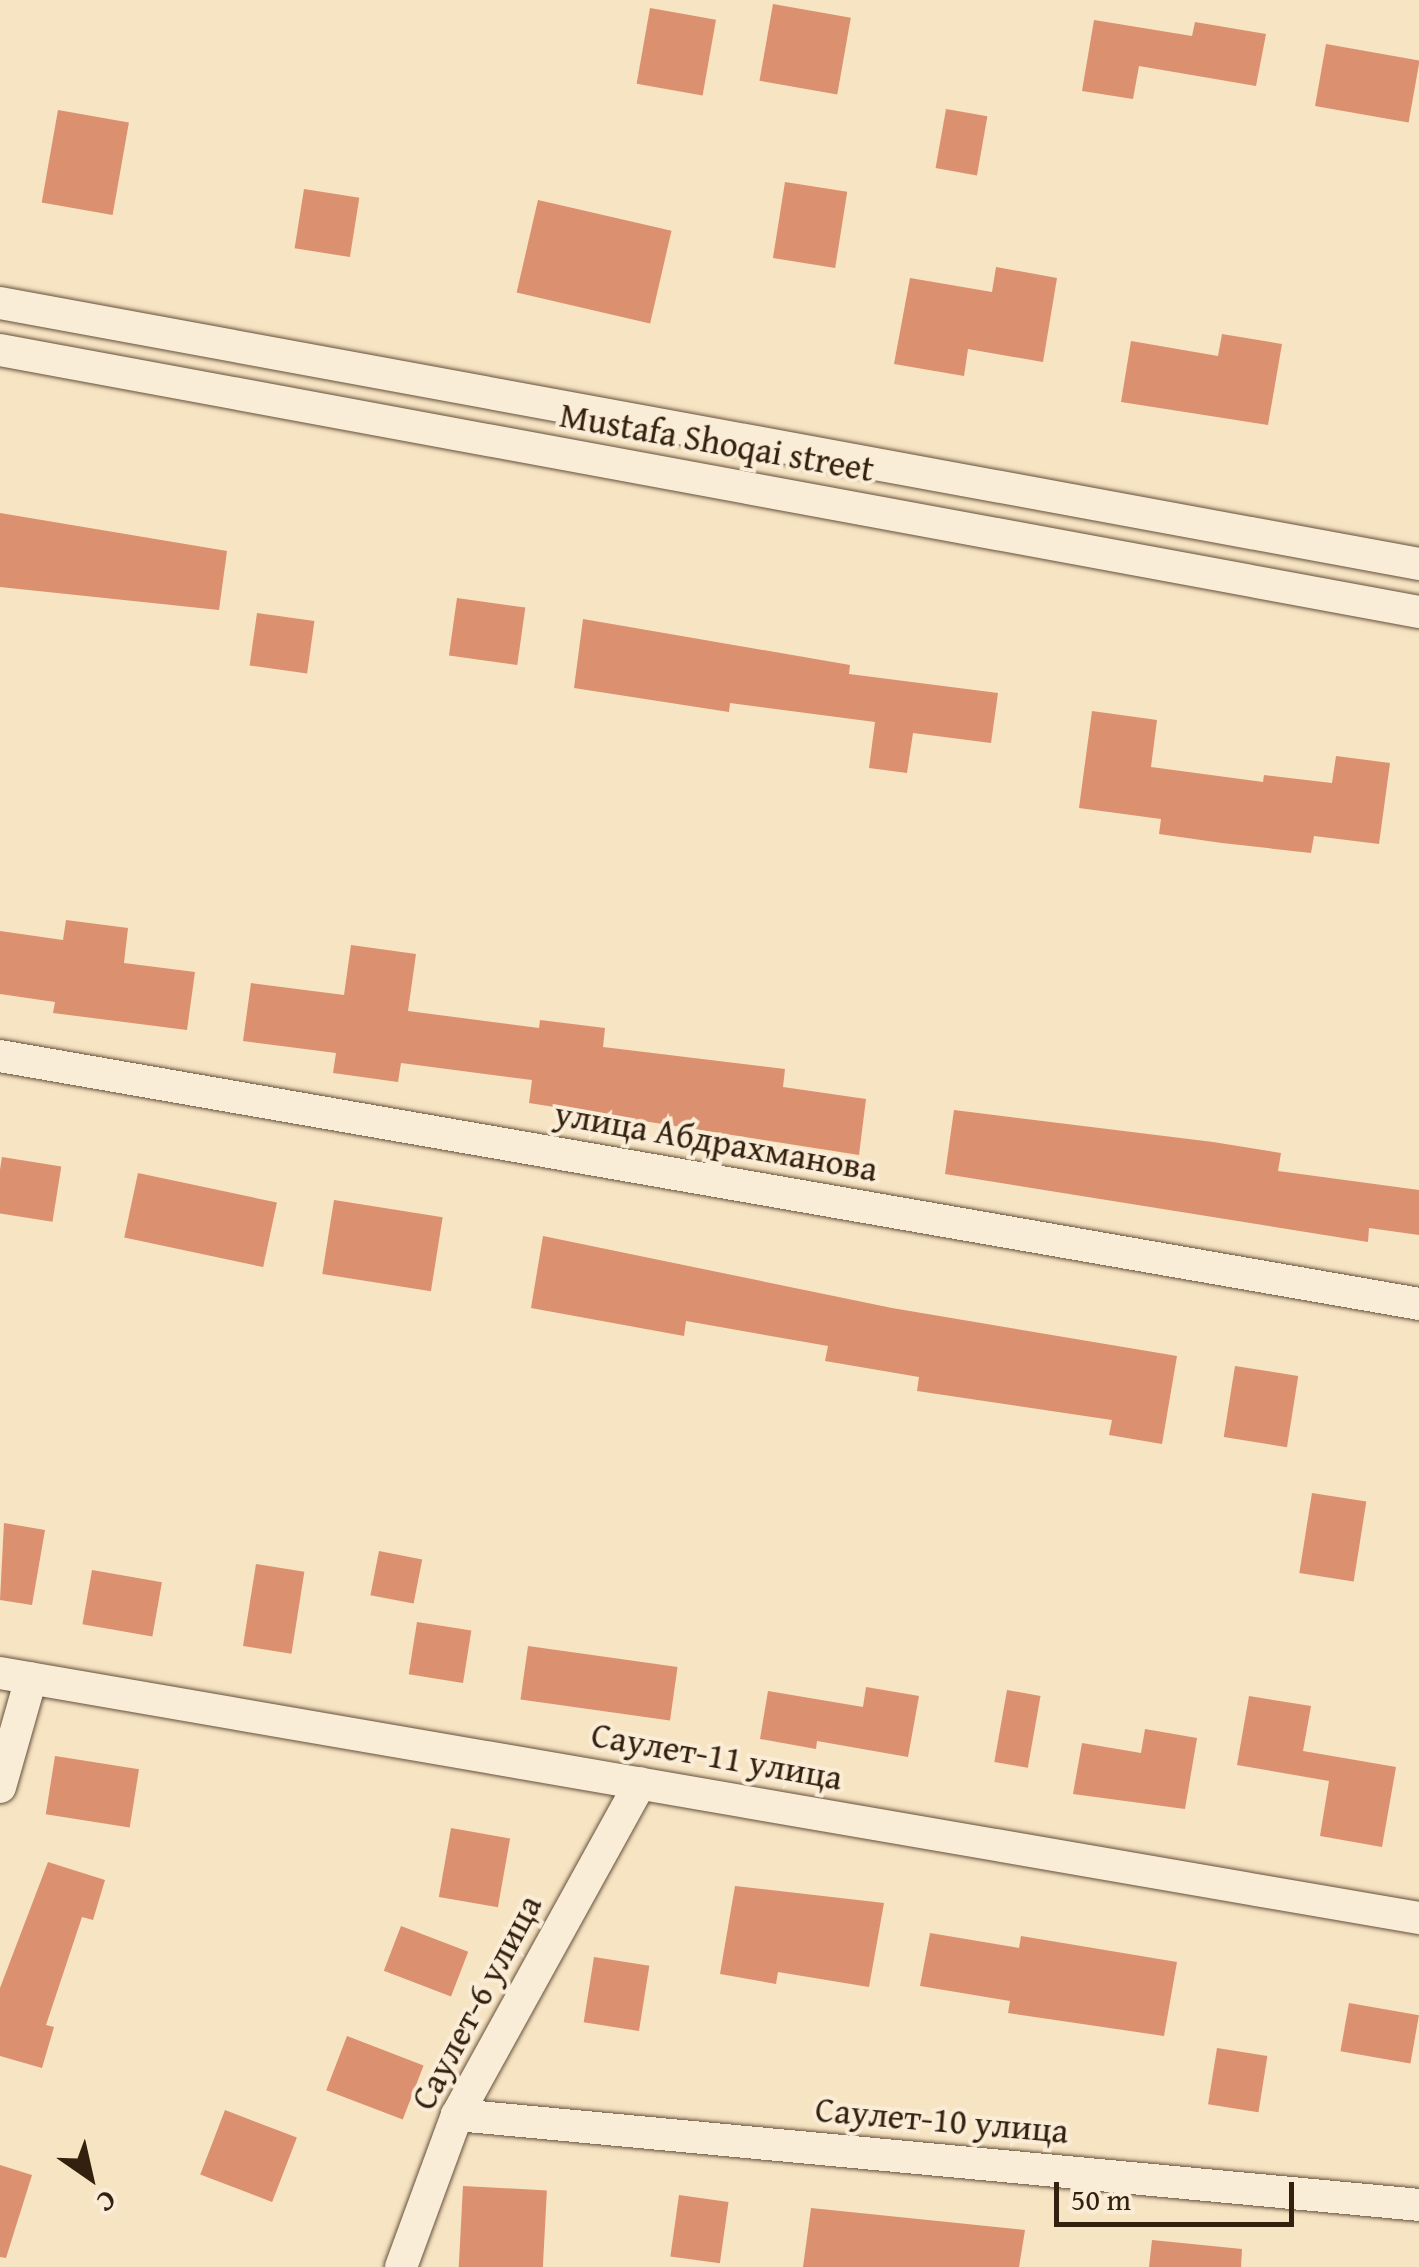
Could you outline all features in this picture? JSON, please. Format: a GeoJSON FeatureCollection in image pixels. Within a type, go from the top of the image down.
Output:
{"type":"FeatureCollection","features":[{"type":"Feature","properties":{"kind":"street","name":"Mustafa Shoqai street"},"geometry":{"type":"LineString","coordinates":[[0,303],[1419,564]]}},
{"type":"Feature","properties":{"kind":"street","name":"Mustafa Shoqai street"},"geometry":{"type":"LineString","coordinates":[[0,350],[1419,612]]}},
{"type":"Feature","properties":{"kind":"street","name":"улица Абдрахманова"},"geometry":{"type":"LineString","coordinates":[[0,1056],[1419,1304]]}},
{"type":"Feature","properties":{"kind":"street","name":"Саулет-11 улица"},"geometry":{"type":"LineString","coordinates":[[16,1676],[1419,1918]]}},
{"type":"Feature","properties":{"kind":"street"},"geometry":{"type":"LineString","coordinates":[[0,1786],[16,1676]]}},
{"type":"Feature","properties":{"kind":"street","name":"Саулет-6 улица"},"geometry":{"type":"LineString","coordinates":[[401,2267],[457,2116],[640,1783]]}},
{"type":"Feature","properties":{"kind":"street","name":"Саулет-10 улица"},"geometry":{"type":"LineString","coordinates":[[457,2116],[1419,2205]]}},
{"type":"Feature","properties":{"kind":"building"},"geometry":{"type":"Polygon","coordinates":[[[773,4],[851,18],[837,95],[759,81],[773,4]]]}},
{"type":"Feature","properties":{"kind":"building"},"geometry":{"type":"Polygon","coordinates":[[[650,8],[716,20],[703,95],[637,84],[650,8]]]}},
{"type":"Feature","properties":{"kind":"building"},"geometry":{"type":"Polygon","coordinates":[[[1094,20],[1192,36],[1195,22],[1266,34],[1256,86],[1139,66],[1133,99],[1082,91],[1094,20]]]}},
{"type":"Feature","properties":{"kind":"building"},"geometry":{"type":"Polygon","coordinates":[[[1326,44],[1419,60],[1409,123],[1315,106],[1326,44]]]}},
{"type":"Feature","properties":{"kind":"building"},"geometry":{"type":"Polygon","coordinates":[[[946,109],[987,116],[977,175],[936,168],[946,109]]]}},
{"type":"Feature","properties":{"kind":"building"},"geometry":{"type":"Polygon","coordinates":[[[58,110],[129,123],[113,215],[42,203],[58,110]]]}},
{"type":"Feature","properties":{"kind":"building"},"geometry":{"type":"Polygon","coordinates":[[[785,182],[847,192],[835,268],[773,258],[785,182]]]}},
{"type":"Feature","properties":{"kind":"building"},"geometry":{"type":"Polygon","coordinates":[[[304,189],[359,198],[350,257],[295,248],[304,189]]]}},
{"type":"Feature","properties":{"kind":"building"},"geometry":{"type":"Polygon","coordinates":[[[538,200],[671,231],[650,323],[517,293],[538,200]]]}},
{"type":"Feature","properties":{"kind":"building"},"geometry":{"type":"Polygon","coordinates":[[[996,267],[1057,278],[1043,362],[968,349],[964,376],[894,364],[910,278],[992,292],[996,267]]]}},
{"type":"Feature","properties":{"kind":"building"},"geometry":{"type":"Polygon","coordinates":[[[1222,334],[1282,344],[1268,425],[1121,402],[1131,341],[1218,356],[1222,334]]]}},
{"type":"Feature","properties":{"kind":"building"},"geometry":{"type":"Polygon","coordinates":[[[0,513],[227,551],[219,610],[0,587],[0,513]]]}},
{"type":"Feature","properties":{"kind":"building"},"geometry":{"type":"Polygon","coordinates":[[[457,598],[525,608],[517,665],[449,655],[457,598]]]}},
{"type":"Feature","properties":{"kind":"building"},"geometry":{"type":"Polygon","coordinates":[[[257,613],[314,621],[307,674],[250,665],[257,613]]]}},
{"type":"Feature","properties":{"kind":"building"},"geometry":{"type":"Polygon","coordinates":[[[583,619],[850,665],[849,674],[998,693],[991,743],[913,733],[907,773],[869,768],[875,722],[730,703],[729,712],[574,688],[583,619]]]}},
{"type":"Feature","properties":{"kind":"building"},"geometry":{"type":"Polygon","coordinates":[[[1092,711],[1157,720],[1151,767],[1263,782],[1264,775],[1332,783],[1336,756],[1390,763],[1379,844],[1314,836],[1311,853],[1222,843],[1159,834],[1161,819],[1079,808],[1092,711]]]}},
{"type":"Feature","properties":{"kind":"building"},"geometry":{"type":"Polygon","coordinates":[[[66,920],[128,928],[124,963],[195,972],[187,1030],[53,1013],[55,1002],[0,994],[0,931],[63,940],[66,920]]]}},
{"type":"Feature","properties":{"kind":"building"},"geometry":{"type":"Polygon","coordinates":[[[351,945],[416,954],[408,1011],[539,1028],[540,1020],[605,1028],[603,1047],[785,1069],[783,1087],[866,1099],[859,1155],[529,1103],[532,1080],[401,1063],[398,1082],[333,1073],[336,1053],[243,1041],[251,983],[344,995],[351,945]]]}},
{"type":"Feature","properties":{"kind":"building"},"geometry":{"type":"Polygon","coordinates":[[[954,1110],[1281,1153],[1278,1171],[1419,1190],[1419,1235],[1369,1228],[1368,1242],[945,1174],[954,1110]]]}},
{"type":"Feature","properties":{"kind":"building"},"geometry":{"type":"Polygon","coordinates":[[[2,1157],[61,1166],[53,1222],[0,1213],[2,1157]]]}},
{"type":"Feature","properties":{"kind":"building"},"geometry":{"type":"Polygon","coordinates":[[[138,1173],[277,1203],[263,1267],[124,1238],[138,1173]]]}},
{"type":"Feature","properties":{"kind":"building"},"geometry":{"type":"Polygon","coordinates":[[[334,1200],[443,1217],[431,1291],[322,1274],[334,1200]]]}},
{"type":"Feature","properties":{"kind":"building"},"geometry":{"type":"Polygon","coordinates":[[[543,1236],[892,1308],[1177,1356],[1162,1444],[1109,1435],[1112,1420],[917,1391],[919,1377],[825,1361],[828,1346],[686,1321],[684,1336],[531,1308],[543,1236]]]}},
{"type":"Feature","properties":{"kind":"building"},"geometry":{"type":"Polygon","coordinates":[[[1235,1366],[1298,1376],[1287,1447],[1224,1437],[1235,1366]]]}},
{"type":"Feature","properties":{"kind":"building"},"geometry":{"type":"Polygon","coordinates":[[[1312,1493],[1366,1502],[1354,1582],[1299,1573],[1312,1493]]]}},
{"type":"Feature","properties":{"kind":"building"},"geometry":{"type":"Polygon","coordinates":[[[4,1523],[45,1530],[32,1605],[0,1600],[4,1523]]]}},
{"type":"Feature","properties":{"kind":"building"},"geometry":{"type":"Polygon","coordinates":[[[379,1551],[422,1559],[414,1604],[370,1595],[379,1551]]]}},
{"type":"Feature","properties":{"kind":"building"},"geometry":{"type":"Polygon","coordinates":[[[256,1564],[304,1572],[291,1654],[243,1646],[256,1564]]]}},
{"type":"Feature","properties":{"kind":"building"},"geometry":{"type":"Polygon","coordinates":[[[92,1570],[162,1582],[152,1636],[82,1624],[92,1570]]]}},
{"type":"Feature","properties":{"kind":"building"},"geometry":{"type":"Polygon","coordinates":[[[417,1622],[471,1631],[463,1683],[409,1674],[417,1622]]]}},
{"type":"Feature","properties":{"kind":"building"},"geometry":{"type":"Polygon","coordinates":[[[528,1646],[678,1667],[670,1720],[520,1699],[528,1646]]]}},
{"type":"Feature","properties":{"kind":"building"},"geometry":{"type":"Polygon","coordinates":[[[866,1687],[919,1696],[908,1757],[817,1741],[816,1749],[760,1739],[768,1691],[863,1707],[866,1687]]]}},
{"type":"Feature","properties":{"kind":"building"},"geometry":{"type":"Polygon","coordinates":[[[1007,1690],[1040,1696],[1028,1768],[994,1762],[1007,1690]]]}},
{"type":"Feature","properties":{"kind":"building"},"geometry":{"type":"Polygon","coordinates":[[[1249,1696],[1311,1706],[1303,1751],[1396,1767],[1382,1847],[1320,1836],[1329,1781],[1237,1765],[1249,1696]]]}},
{"type":"Feature","properties":{"kind":"building"},"geometry":{"type":"Polygon","coordinates":[[[1145,1729],[1197,1738],[1185,1809],[1073,1794],[1082,1743],[1141,1753],[1145,1729]]]}},
{"type":"Feature","properties":{"kind":"building"},"geometry":{"type":"Polygon","coordinates":[[[55,1756],[139,1769],[130,1828],[46,1814],[55,1756]]]}},
{"type":"Feature","properties":{"kind":"building"},"geometry":{"type":"Polygon","coordinates":[[[451,1828],[510,1838],[498,1907],[439,1897],[451,1828]]]}},
{"type":"Feature","properties":{"kind":"building"},"geometry":{"type":"Polygon","coordinates":[[[48,1862],[105,1880],[93,1920],[82,1917],[46,2025],[54,2027],[42,2068],[0,2056],[0,1988],[48,1862]]]}},
{"type":"Feature","properties":{"kind":"building"},"geometry":{"type":"Polygon","coordinates":[[[735,1886],[884,1903],[869,1987],[778,1972],[776,1984],[720,1974],[735,1886]]]}},
{"type":"Feature","properties":{"kind":"building"},"geometry":{"type":"Polygon","coordinates":[[[401,1926],[468,1952],[451,1997],[384,1971],[401,1926]]]}},
{"type":"Feature","properties":{"kind":"building"},"geometry":{"type":"Polygon","coordinates":[[[930,1933],[1019,1948],[1021,1936],[1177,1962],[1164,2036],[1008,2013],[1010,2001],[920,1986],[930,1933]]]}},
{"type":"Feature","properties":{"kind":"building"},"geometry":{"type":"Polygon","coordinates":[[[594,1957],[649,1966],[639,2031],[584,2022],[594,1957]]]}},
{"type":"Feature","properties":{"kind":"building"},"geometry":{"type":"Polygon","coordinates":[[[1349,2003],[1419,2015],[1410,2064],[1340,2051],[1349,2003]]]}},
{"type":"Feature","properties":{"kind":"building"},"geometry":{"type":"Polygon","coordinates":[[[347,2036],[424,2065],[403,2120],[326,2090],[347,2036]]]}},
{"type":"Feature","properties":{"kind":"building"},"geometry":{"type":"Polygon","coordinates":[[[1217,2048],[1267,2056],[1258,2112],[1208,2104],[1217,2048]]]}},
{"type":"Feature","properties":{"kind":"building"},"geometry":{"type":"Polygon","coordinates":[[[225,2110],[297,2138],[272,2202],[200,2174],[225,2110]]]}},
{"type":"Feature","properties":{"kind":"building"},"geometry":{"type":"Polygon","coordinates":[[[0,2165],[32,2175],[6,2258],[0,2257],[0,2165]]]}},
{"type":"Feature","properties":{"kind":"building"},"geometry":{"type":"Polygon","coordinates":[[[463,2186],[547,2190],[543,2267],[459,2267],[463,2186]]]}},
{"type":"Feature","properties":{"kind":"building"},"geometry":{"type":"Polygon","coordinates":[[[679,2195],[729,2202],[720,2263],[670,2256],[679,2195]]]}},
{"type":"Feature","properties":{"kind":"building"},"geometry":{"type":"Polygon","coordinates":[[[811,2208],[1025,2230],[1019,2267],[803,2267],[811,2208]]]}},
{"type":"Feature","properties":{"kind":"building"},"geometry":{"type":"Polygon","coordinates":[[[1152,2240],[1242,2249],[1241,2267],[1149,2267],[1152,2240]]]}}]}
